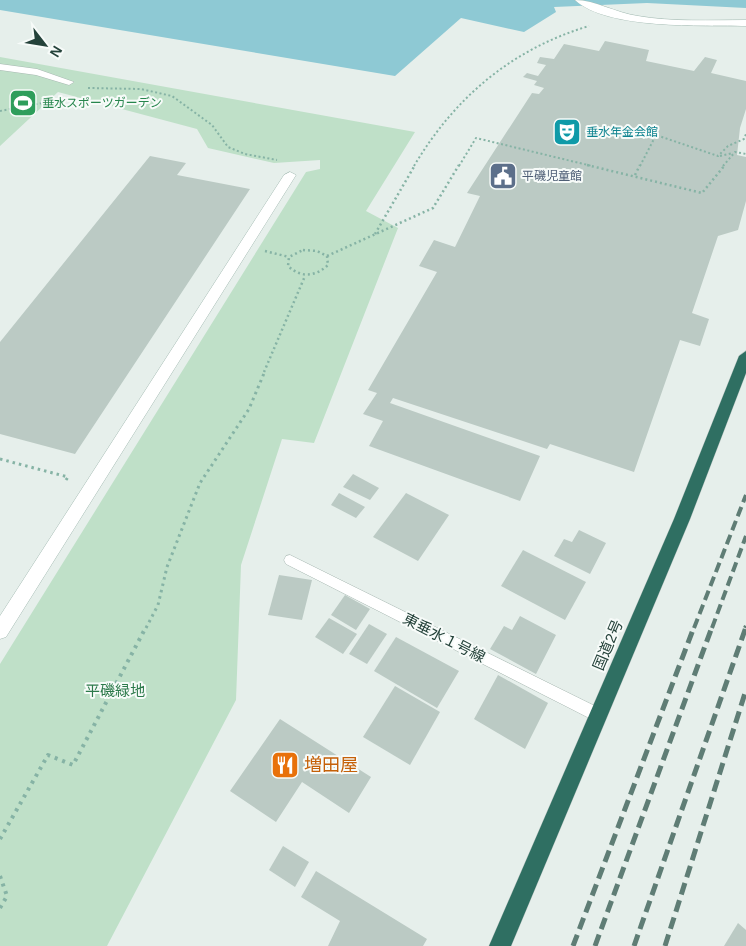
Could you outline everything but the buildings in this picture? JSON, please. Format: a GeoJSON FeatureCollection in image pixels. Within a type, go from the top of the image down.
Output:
{"type":"FeatureCollection","features":[{"type":"Feature","properties":{"kind":"highway","name":"国道2号"},"geometry":{"type":"LineString","coordinates":[[500,946],[682,519],[746,356]]}},
{"type":"Feature","properties":{"kind":"street"},"geometry":{"type":"LineString","coordinates":[[579,0],[614,13],[647,21],[746,23]]}},
{"type":"Feature","properties":{"kind":"street"},"geometry":{"type":"LineString","coordinates":[[0,66],[37,72],[69,82]]}},
{"type":"Feature","properties":{"kind":"street"},"geometry":{"type":"LineString","coordinates":[[0,631],[290,175]]}},
{"type":"Feature","properties":{"kind":"lane","name":"東垂水１号線"},"geometry":{"type":"LineString","coordinates":[[290,560],[598,715]]}},
{"type":"Feature","properties":{"kind":"path"},"geometry":{"type":"LineString","coordinates":[[375,235],[433,139],[450,115],[473,91],[521,53],[555,35],[597,26]]}},
{"type":"Feature","properties":{"kind":"path"},"geometry":{"type":"LineString","coordinates":[[69,82],[100,90],[140,89],[173,96],[212,124],[219,138],[228,147],[248,154],[278,160]]}},
{"type":"Feature","properties":{"kind":"path"},"geometry":{"type":"LineString","coordinates":[[0,111],[42,103]]}},
{"type":"Feature","properties":{"kind":"path"},"geometry":{"type":"LineString","coordinates":[[718,156],[728,146],[744,139],[746,134]]}},
{"type":"Feature","properties":{"kind":"path"},"geometry":{"type":"LineString","coordinates":[[635,175],[656,135],[718,156],[734,153],[746,154]]}},
{"type":"Feature","properties":{"kind":"path"},"geometry":{"type":"LineString","coordinates":[[327,256],[433,208],[476,138],[605,170],[635,175],[702,193],[734,153]]}},
{"type":"Feature","properties":{"kind":"path"},"geometry":{"type":"LineString","coordinates":[[267,243],[263,251],[289,257],[301,250],[316,249],[327,256]]}},
{"type":"Feature","properties":{"kind":"path"},"geometry":{"type":"LineString","coordinates":[[289,257],[288,266],[295,273],[305,276],[320,273],[328,265],[327,256]]}},
{"type":"Feature","properties":{"kind":"path"},"geometry":{"type":"LineString","coordinates":[[0,839],[48,755],[73,765],[158,605],[167,567],[200,483],[249,409],[305,276]]}},
{"type":"Feature","properties":{"kind":"path"},"geometry":{"type":"LineString","coordinates":[[0,459],[68,477],[64,484]]}},
{"type":"Feature","properties":{"kind":"path"},"geometry":{"type":"LineString","coordinates":[[0,876],[7,896],[0,908]]}},
{"type":"Feature","properties":{"kind":"green space","name":"平磯緑地"},"geometry":{"type":"Polygon","coordinates":[[[0,57],[415,132],[366,211],[398,228],[314,443],[282,439],[241,565],[236,700],[107,946],[0,946],[0,664],[306,172],[320,169],[320,160],[274,163],[208,148],[197,129],[58,92],[0,146],[0,57]]]}},
{"type":"Feature","properties":{"kind":"water"},"geometry":{"type":"Polygon","coordinates":[[[0,0],[746,0],[746,8],[647,3],[554,7],[556,12],[524,32],[461,18],[395,76],[0,10],[0,0]]]}},
{"type":"Feature","properties":{"kind":"railway"},"geometry":{"type":"LineString","coordinates":[[694,628],[746,495]]}},
{"type":"Feature","properties":{"kind":"railway"},"geometry":{"type":"LineString","coordinates":[[712,628],[746,536]]}},
{"type":"Feature","properties":{"kind":"railway"},"geometry":{"type":"LineString","coordinates":[[573,946],[694,627]]}},
{"type":"Feature","properties":{"kind":"railway"},"geometry":{"type":"LineString","coordinates":[[595,946],[712,627]]}},
{"type":"Feature","properties":{"kind":"railway"},"geometry":{"type":"LineString","coordinates":[[634,946],[746,627]]}},
{"type":"Feature","properties":{"kind":"railway"},"geometry":{"type":"LineString","coordinates":[[665,946],[746,690]]}},
{"type":"Feature","properties":{"kind":"place","name":"垂水スポーツガーデン"},"geometry":{"type":"Point","coordinates":[23,103]}},
{"type":"Feature","properties":{"kind":"place","name":"垂水年金会館"},"geometry":{"type":"Point","coordinates":[567,132]}},
{"type":"Feature","properties":{"kind":"place","name":"平磯児童館"},"geometry":{"type":"Point","coordinates":[503,176]}},
{"type":"Feature","properties":{"kind":"place","name":"増田屋"},"geometry":{"type":"Point","coordinates":[285,765]}}]}
